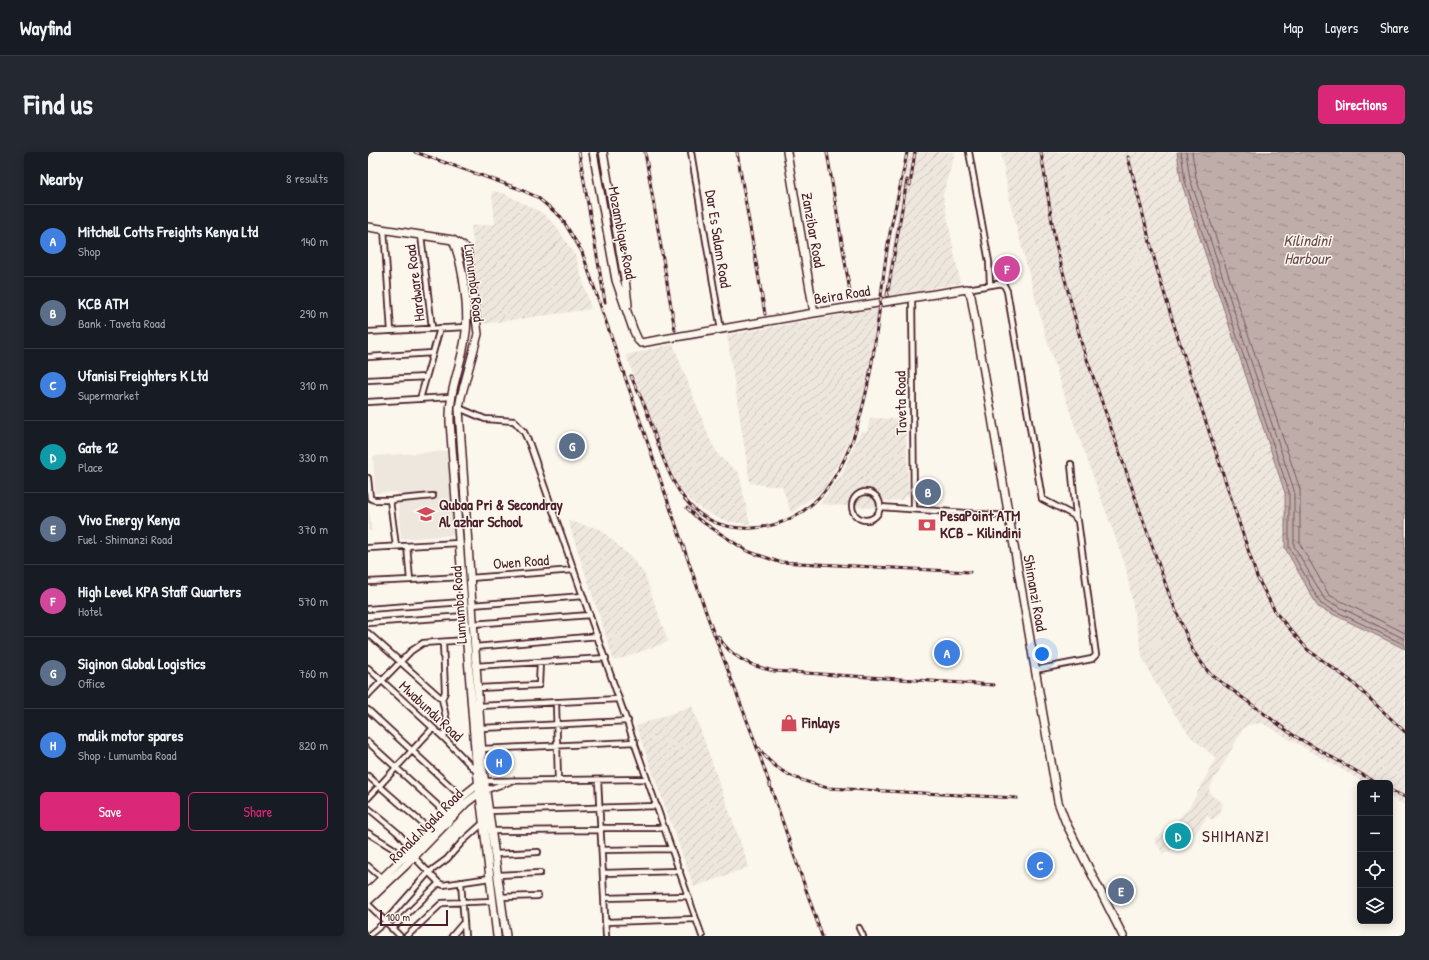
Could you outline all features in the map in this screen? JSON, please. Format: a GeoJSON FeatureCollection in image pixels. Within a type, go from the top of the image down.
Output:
{"type":"FeatureCollection","features":[{"type":"Feature","properties":{"kind":"main road","name":"Mozambique Road"},"geometry":{"type":"LineString","coordinates":[[594,152],[616,280],[638,340],[644,344],[721,330]]}},
{"type":"Feature","properties":{"kind":"main road","name":"Mozambique Road"},"geometry":{"type":"LineString","coordinates":[[603,152],[625,279],[629,318]]}},
{"type":"Feature","properties":{"kind":"main road","name":"Zanzibar Road"},"geometry":{"type":"LineString","coordinates":[[787,152],[814,313]]}},
{"type":"Feature","properties":{"kind":"main road"},"geometry":{"type":"LineString","coordinates":[[368,227],[453,240]]}},
{"type":"Feature","properties":{"kind":"main road","name":"Lumumba Road"},"geometry":{"type":"LineString","coordinates":[[453,240],[466,248],[478,334],[459,408],[481,728],[483,823],[497,936]]}},
{"type":"Feature","properties":{"kind":"main road","name":"Lumumba Road"},"geometry":{"type":"LineString","coordinates":[[453,240],[459,254],[463,279],[466,327],[465,339],[450,397],[450,422],[477,773],[482,782]]}},
{"type":"Feature","properties":{"kind":"main road"},"geometry":{"type":"LineString","coordinates":[[463,279],[471,278]]}},
{"type":"Feature","properties":{"kind":"main road","name":"Beira Road"},"geometry":{"type":"LineString","coordinates":[[721,330],[814,313],[967,289]]}},
{"type":"Feature","properties":{"kind":"main road","name":"Shimanzi Road"},"geometry":{"type":"LineString","coordinates":[[967,289],[971,296],[1054,785],[1061,812],[1123,936]]}},
{"type":"Feature","properties":{"kind":"main road"},"geometry":{"type":"LineString","coordinates":[[460,555],[469,554]]}},
{"type":"Feature","properties":{"kind":"main road","name":"Ronald Ngala Road"},"geometry":{"type":"LineString","coordinates":[[368,892],[403,858],[413,853],[430,830],[462,797],[482,782]]}},
{"type":"Feature","properties":{"kind":"main road","name":"Lumumba Road"},"geometry":{"type":"LineString","coordinates":[[483,791],[489,811],[506,936]]}},
{"type":"Feature","properties":{"kind":"main road","name":"Ronald Ngala Road"},"geometry":{"type":"LineString","coordinates":[[368,901],[413,853],[444,823],[483,791]]}},
{"type":"Feature","properties":{"kind":"street","name":"Dar Es Salam Road"},"geometry":{"type":"LineString","coordinates":[[691,152],[721,330]]}},
{"type":"Feature","properties":{"kind":"street"},"geometry":{"type":"LineString","coordinates":[[969,152],[989,262],[990,284]]}},
{"type":"Feature","properties":{"kind":"street"},"geometry":{"type":"LineString","coordinates":[[384,229],[391,331]]}},
{"type":"Feature","properties":{"kind":"street","name":"Hardware Road"},"geometry":{"type":"LineString","coordinates":[[421,235],[432,328]]}},
{"type":"Feature","properties":{"kind":"street"},"geometry":{"type":"LineString","coordinates":[[967,289],[1003,283],[1007,291],[1042,499],[1076,516]]}},
{"type":"Feature","properties":{"kind":"street","name":"Taveta Road"},"geometry":{"type":"LineString","coordinates":[[912,298],[914,508]]}},
{"type":"Feature","properties":{"kind":"street"},"geometry":{"type":"LineString","coordinates":[[368,332],[466,327]]}},
{"type":"Feature","properties":{"kind":"street"},"geometry":{"type":"LineString","coordinates":[[420,399],[440,328]]}},
{"type":"Feature","properties":{"kind":"street"},"geometry":{"type":"LineString","coordinates":[[368,357],[433,353]]}},
{"type":"Feature","properties":{"kind":"street"},"geometry":{"type":"LineString","coordinates":[[368,380],[426,377]]}},
{"type":"Feature","properties":{"kind":"street"},"geometry":{"type":"LineString","coordinates":[[368,402],[450,397]]}},
{"type":"Feature","properties":{"kind":"street"},"geometry":{"type":"LineString","coordinates":[[459,408],[485,419],[514,421],[521,428],[530,445],[636,742],[647,779],[702,936]]}},
{"type":"Feature","properties":{"kind":"street"},"geometry":{"type":"LineString","coordinates":[[1035,670],[1092,659],[1096,655],[1079,524],[1076,516],[1071,464]]}},
{"type":"Feature","properties":{"kind":"street"},"geometry":{"type":"LineString","coordinates":[[368,478],[370,498],[374,500],[433,496]]}},
{"type":"Feature","properties":{"kind":"street"},"geometry":{"type":"LineString","coordinates":[[866,492],[875,495],[880,503],[880,507],[877,516],[869,520],[860,519],[852,508],[854,499],[866,492]]}},
{"type":"Feature","properties":{"kind":"street"},"geometry":{"type":"LineString","coordinates":[[390,500],[396,546]]}},
{"type":"Feature","properties":{"kind":"street"},"geometry":{"type":"LineString","coordinates":[[880,507],[914,508],[1009,516]]}},
{"type":"Feature","properties":{"kind":"street"},"geometry":{"type":"LineString","coordinates":[[368,548],[459,543]]}},
{"type":"Feature","properties":{"kind":"street"},"geometry":{"type":"LineString","coordinates":[[407,546],[410,580]]}},
{"type":"Feature","properties":{"kind":"street","name":"Owen Road"},"geometry":{"type":"LineString","coordinates":[[470,578],[574,570]]}},
{"type":"Feature","properties":{"kind":"street"},"geometry":{"type":"LineString","coordinates":[[368,582],[462,577]]}},
{"type":"Feature","properties":{"kind":"street"},"geometry":{"type":"LineString","coordinates":[[472,605],[583,596]]}},
{"type":"Feature","properties":{"kind":"street"},"geometry":{"type":"LineString","coordinates":[[368,609],[463,602]]}},
{"type":"Feature","properties":{"kind":"street"},"geometry":{"type":"LineString","coordinates":[[473,624],[590,615]]}},
{"type":"Feature","properties":{"kind":"street"},"geometry":{"type":"LineString","coordinates":[[368,623],[465,616]]}},
{"type":"Feature","properties":{"kind":"street"},"geometry":{"type":"LineString","coordinates":[[368,633],[401,661],[442,700],[448,722],[444,738]]}},
{"type":"Feature","properties":{"kind":"street"},"geometry":{"type":"LineString","coordinates":[[475,647],[598,636]]}},
{"type":"Feature","properties":{"kind":"street"},"geometry":{"type":"LineString","coordinates":[[368,695],[411,651],[423,644],[466,640]]}},
{"type":"Feature","properties":{"kind":"street"},"geometry":{"type":"LineString","coordinates":[[442,700],[445,692],[443,642]]}},
{"type":"Feature","properties":{"kind":"street"},"geometry":{"type":"LineString","coordinates":[[476,666],[606,658]]}},
{"type":"Feature","properties":{"kind":"street"},"geometry":{"type":"LineString","coordinates":[[478,688],[539,685],[540,662]]}},
{"type":"Feature","properties":{"kind":"street","name":"Mwabundu Road"},"geometry":{"type":"LineString","coordinates":[[368,668],[444,738],[477,773]]}},
{"type":"Feature","properties":{"kind":"street"},"geometry":{"type":"LineString","coordinates":[[479,706],[620,700]]}},
{"type":"Feature","properties":{"kind":"street"},"geometry":{"type":"LineString","coordinates":[[556,702],[558,781]]}},
{"type":"Feature","properties":{"kind":"street"},"geometry":{"type":"LineString","coordinates":[[368,710],[462,797]]}},
{"type":"Feature","properties":{"kind":"street"},"geometry":{"type":"LineString","coordinates":[[481,728],[628,721]]}},
{"type":"Feature","properties":{"kind":"street"},"geometry":{"type":"LineString","coordinates":[[368,798],[433,728]]}},
{"type":"Feature","properties":{"kind":"street"},"geometry":{"type":"LineString","coordinates":[[368,742],[447,814]]}},
{"type":"Feature","properties":{"kind":"street"},"geometry":{"type":"LineString","coordinates":[[482,749],[636,742]]}},
{"type":"Feature","properties":{"kind":"street"},"geometry":{"type":"LineString","coordinates":[[368,776],[430,830]]}},
{"type":"Feature","properties":{"kind":"street"},"geometry":{"type":"LineString","coordinates":[[482,782],[647,779]]}},
{"type":"Feature","properties":{"kind":"street"},"geometry":{"type":"LineString","coordinates":[[598,780],[606,936]]}},
{"type":"Feature","properties":{"kind":"street"},"geometry":{"type":"LineString","coordinates":[[483,791],[508,782]]}},
{"type":"Feature","properties":{"kind":"street"},"geometry":{"type":"LineString","coordinates":[[489,811],[657,806]]}},
{"type":"Feature","properties":{"kind":"street"},"geometry":{"type":"LineString","coordinates":[[368,808],[398,833],[428,873],[439,884],[443,885],[490,878]]}},
{"type":"Feature","properties":{"kind":"street"},"geometry":{"type":"LineString","coordinates":[[368,936],[385,922],[428,873],[447,859],[462,842],[483,823]]}},
{"type":"Feature","properties":{"kind":"street"},"geometry":{"type":"LineString","coordinates":[[492,831],[664,828]]}},
{"type":"Feature","properties":{"kind":"street"},"geometry":{"type":"LineString","coordinates":[[368,833],[394,849],[403,858]]}},
{"type":"Feature","properties":{"kind":"street"},"geometry":{"type":"LineString","coordinates":[[602,850],[672,849]]}},
{"type":"Feature","properties":{"kind":"street"},"geometry":{"type":"LineString","coordinates":[[495,854],[538,852]]}},
{"type":"Feature","properties":{"kind":"street"},"geometry":{"type":"LineString","coordinates":[[368,866],[382,878]]}},
{"type":"Feature","properties":{"kind":"street"},"geometry":{"type":"LineString","coordinates":[[603,872],[680,871]]}},
{"type":"Feature","properties":{"kind":"street"},"geometry":{"type":"LineString","coordinates":[[498,875],[540,873]]}},
{"type":"Feature","properties":{"kind":"street"},"geometry":{"type":"LineString","coordinates":[[462,882],[465,936]]}},
{"type":"Feature","properties":{"kind":"street"},"geometry":{"type":"LineString","coordinates":[[392,929],[439,884]]}},
{"type":"Feature","properties":{"kind":"street"},"geometry":{"type":"LineString","coordinates":[[501,897],[538,896]]}},
{"type":"Feature","properties":{"kind":"street"},"geometry":{"type":"LineString","coordinates":[[604,898],[688,896]]}},
{"type":"Feature","properties":{"kind":"street"},"geometry":{"type":"LineString","coordinates":[[407,936],[442,903],[493,901]]}},
{"type":"Feature","properties":{"kind":"street"},"geometry":{"type":"LineString","coordinates":[[368,904],[400,936]]}},
{"type":"Feature","properties":{"kind":"street"},"geometry":{"type":"LineString","coordinates":[[606,922],[696,919]]}},
{"type":"Feature","properties":{"kind":"street"},"geometry":{"type":"LineString","coordinates":[[452,936],[464,922]]}},
{"type":"Feature","properties":{"kind":"street"},"geometry":{"type":"LineString","coordinates":[[859,928],[863,936]]}},
{"type":"Feature","properties":{"kind":"shaded area"},"geometry":{"type":"Polygon","coordinates":[[[908,152],[955,152],[943,195],[960,283],[884,297],[908,152]]]}},
{"type":"Feature","properties":{"kind":"shaded area"},"geometry":{"type":"Polygon","coordinates":[[[1001,152],[1181,152],[1405,645],[1405,805],[1393,799],[1393,780],[1360,780],[1262,723],[1248,725],[1243,729],[1209,789],[1211,795],[1223,803],[1220,814],[1212,820],[1207,816],[1197,832],[1185,842],[1163,854],[1154,839],[1165,832],[1189,808],[1216,758],[1191,737],[1169,706],[1143,659],[1125,564],[1073,421],[1045,334],[1010,203],[1001,152]]]}},
{"type":"Feature","properties":{"kind":"shaded area"},"geometry":{"type":"Polygon","coordinates":[[[492,191],[503,193],[541,212],[556,226],[576,257],[591,309],[483,324],[471,226],[495,224],[492,191]]]}},
{"type":"Feature","properties":{"kind":"shaded area"},"geometry":{"type":"Polygon","coordinates":[[[881,308],[865,400],[842,457],[823,490],[791,513],[782,486],[769,486],[750,483],[727,335],[881,308]]]}},
{"type":"Feature","properties":{"kind":"shaded area"},"geometry":{"type":"Polygon","coordinates":[[[673,344],[711,442],[719,456],[739,473],[750,524],[730,522],[718,518],[695,505],[674,483],[626,355],[673,344]]]}},
{"type":"Feature","properties":{"kind":"shaded area"},"geometry":{"type":"Polygon","coordinates":[[[870,418],[905,419],[909,494],[901,500],[882,501],[871,508],[819,504],[841,476],[861,431],[867,432],[870,418]]]}},
{"type":"Feature","properties":{"kind":"shaded area","name":"Qubaa Pri & Secondray Al azhar School"},"geometry":{"type":"Polygon","coordinates":[[[448,451],[454,535],[401,539],[397,492],[375,493],[373,456],[448,451]]]}},
{"type":"Feature","properties":{"kind":"shaded area"},"geometry":{"type":"Polygon","coordinates":[[[368,499],[372,531],[368,531],[368,499]]]}},
{"type":"Feature","properties":{"kind":"shaded area"},"geometry":{"type":"Polygon","coordinates":[[[568,521],[600,529],[632,558],[645,575],[668,642],[614,661],[568,521]]]}},
{"type":"Feature","properties":{"kind":"shaded area"},"geometry":{"type":"Polygon","coordinates":[[[692,706],[749,867],[694,887],[636,726],[692,706]]]}},
{"type":"Feature","properties":{"kind":"water","name":"Kilindini Harbour"},"geometry":{"type":"Polygon","coordinates":[[[1177,152],[1405,152],[1405,649],[1318,607],[1285,548],[1285,493],[1181,181],[1177,152]]]}},
{"type":"Feature","properties":{"kind":"railway"},"geometry":{"type":"LineString","coordinates":[[415,152],[517,188],[537,197],[561,217],[582,252],[708,618],[754,739],[822,936]]}},
{"type":"Feature","properties":{"kind":"railway"},"geometry":{"type":"LineString","coordinates":[[579,152],[605,302]]}},
{"type":"Feature","properties":{"kind":"railway"},"geometry":{"type":"LineString","coordinates":[[645,152],[675,330]]}},
{"type":"Feature","properties":{"kind":"railway"},"geometry":{"type":"LineString","coordinates":[[737,152],[765,314]]}},
{"type":"Feature","properties":{"kind":"railway"},"geometry":{"type":"LineString","coordinates":[[827,152],[851,298]]}},
{"type":"Feature","properties":{"kind":"railway"},"geometry":{"type":"LineString","coordinates":[[631,376],[646,410],[670,475],[680,493],[693,508],[708,519],[728,526],[753,528],[793,517],[823,493],[845,458],[860,416],[871,370],[888,244],[907,152]]}},
{"type":"Feature","properties":{"kind":"railway"},"geometry":{"type":"LineString","coordinates":[[910,185],[915,152]]}},
{"type":"Feature","properties":{"kind":"railway"},"geometry":{"type":"LineString","coordinates":[[1041,152],[1055,241],[1082,345],[1169,594],[1193,651],[1209,673],[1293,735],[1372,780]]}},
{"type":"Feature","properties":{"kind":"railway"},"geometry":{"type":"LineString","coordinates":[[1128,157],[1157,269],[1173,322],[1257,577],[1276,613],[1308,650],[1351,681],[1405,732]]}},
{"type":"Feature","properties":{"kind":"railway"},"geometry":{"type":"LineString","coordinates":[[887,296],[907,180]]}},
{"type":"Feature","properties":{"kind":"railway"},"geometry":{"type":"LineString","coordinates":[[687,508],[698,519],[747,551],[779,562],[970,572]]}},
{"type":"Feature","properties":{"kind":"railway"},"geometry":{"type":"LineString","coordinates":[[718,636],[723,644],[742,660],[757,667],[774,671],[994,685]]}},
{"type":"Feature","properties":{"kind":"railway"},"geometry":{"type":"LineString","coordinates":[[759,748],[773,764],[789,775],[828,788],[1017,798]]}},
{"type":"Feature","properties":{"kind":"railway"},"geometry":{"type":"LineString","coordinates":[[1393,791],[1405,797]]}},
{"type":"Feature","properties":{"kind":"place","name":"High Level KPA Staff Quarters"},"geometry":{"type":"Point","coordinates":[1007,269]}},
{"type":"Feature","properties":{"kind":"place","name":"Siginon Global Logistics"},"geometry":{"type":"Point","coordinates":[572,446]}},
{"type":"Feature","properties":{"kind":"place","name":"KCB ATM"},"geometry":{"type":"Point","coordinates":[928,492]}},
{"type":"Feature","properties":{"kind":"place","name":"Qubaa Pri & Secondray Al azhar School"},"geometry":{"type":"Point","coordinates":[426,514]}},
{"type":"Feature","properties":{"kind":"place","name":"PesaPoint ATM KCB - Kilindini"},"geometry":{"type":"Point","coordinates":[927,525]}},
{"type":"Feature","properties":{"kind":"place","name":"Mitchell Cotts Freights Kenya Ltd"},"geometry":{"type":"Point","coordinates":[947,653]}},
{"type":"Feature","properties":{"kind":"place","name":"Finlays"},"geometry":{"type":"Point","coordinates":[789,723]}},
{"type":"Feature","properties":{"kind":"place","name":"malik motor spares"},"geometry":{"type":"Point","coordinates":[499,762]}},
{"type":"Feature","properties":{"kind":"place","name":"Gate 12"},"geometry":{"type":"Point","coordinates":[1178,836]}},
{"type":"Feature","properties":{"kind":"place","name":"Ufanisi Freighters K Ltd"},"geometry":{"type":"Point","coordinates":[1040,865]}},
{"type":"Feature","properties":{"kind":"place","name":"Vivo Energy Kenya"},"geometry":{"type":"Point","coordinates":[1121,891]}},
{"type":"Feature","properties":{"kind":"district","name":"SHIMANZI"},"geometry":{"type":"Point","coordinates":[1236,836]}}]}
